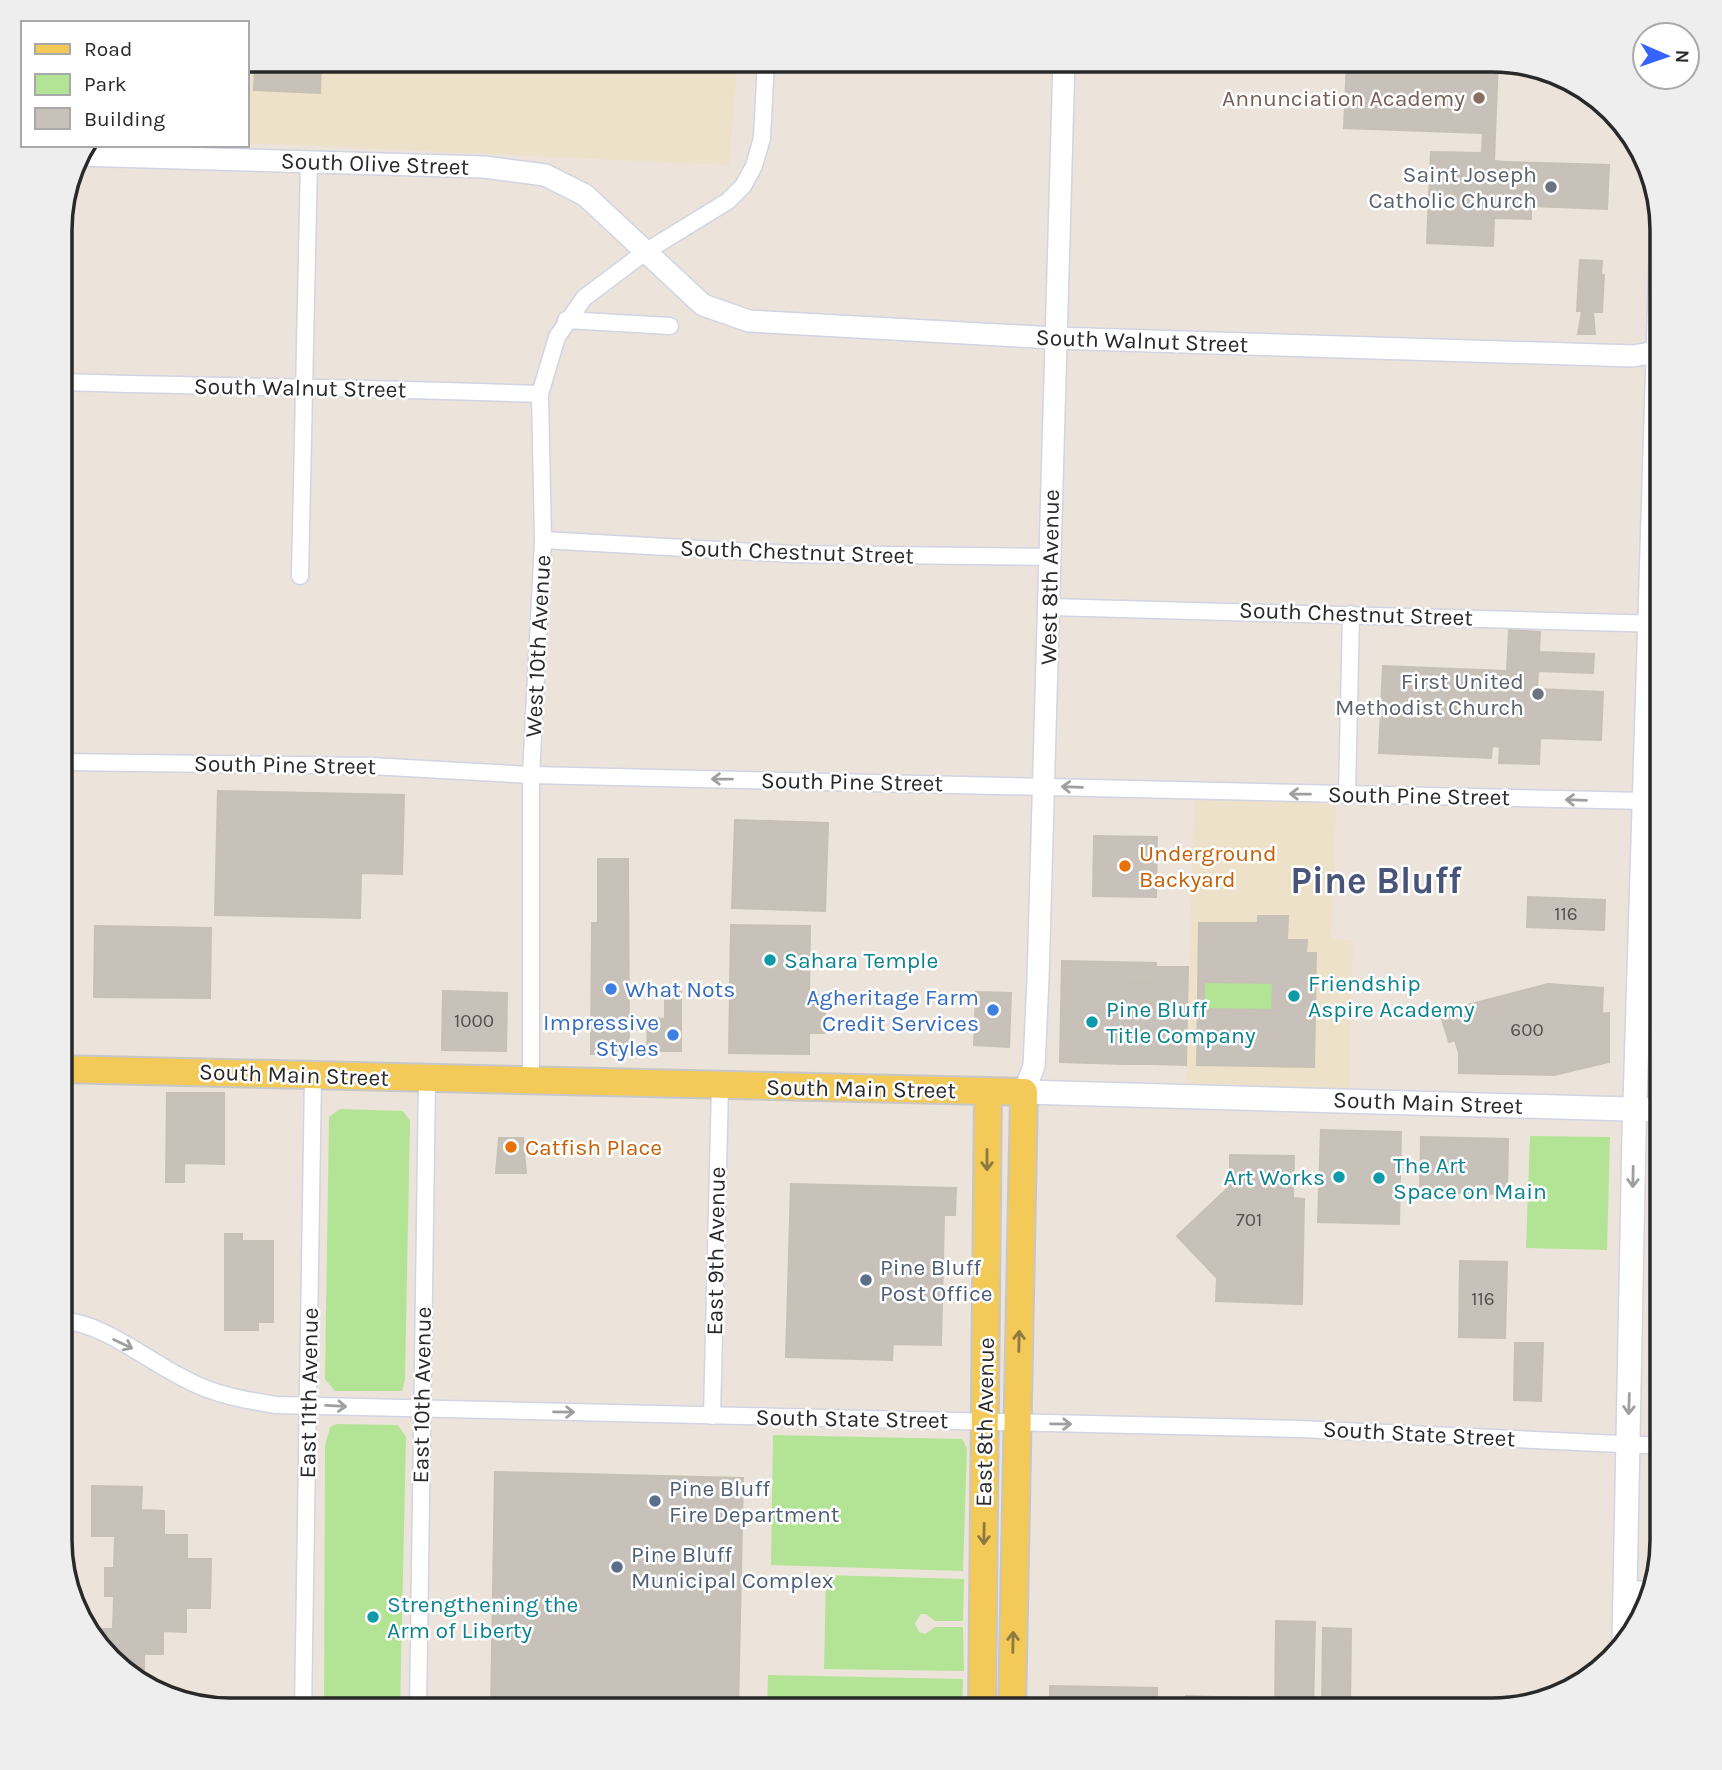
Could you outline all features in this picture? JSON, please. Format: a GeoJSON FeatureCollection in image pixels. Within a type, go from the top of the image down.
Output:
{"type":"FeatureCollection","features":[{"type":"Feature","properties":{"kind":"main road"},"geometry":{"type":"LineString","coordinates":[[1650,704],[1644,801],[1650,844]]}},
{"type":"Feature","properties":{"kind":"main road"},"geometry":{"type":"LineString","coordinates":[[1625,1626],[1635,1108],[1650,906]]}},
{"type":"Feature","properties":{"kind":"main road","name":"South Main Street"},"geometry":{"type":"LineString","coordinates":[[72,1069],[1650,1109]]}},
{"type":"Feature","properties":{"kind":"main road","name":"East 8th Avenue"},"geometry":{"type":"LineString","coordinates":[[982,1698],[988,1091]]}},
{"type":"Feature","properties":{"kind":"main road","name":"East 8th Avenue"},"geometry":{"type":"LineString","coordinates":[[1012,1698],[1024,1092]]}},
{"type":"Feature","properties":{"kind":"street","name":"West 10th Avenue"},"geometry":{"type":"LineString","coordinates":[[530,1082],[531,775],[543,540],[540,394],[556,337],[584,298],[645,251],[728,201],[743,186],[754,166],[762,138],[765,72]]}},
{"type":"Feature","properties":{"kind":"street","name":"West 8th Avenue"},"geometry":{"type":"LineString","coordinates":[[1024,1092],[1034,1066],[1050,607],[1054,338],[1063,72]]}},
{"type":"Feature","properties":{"kind":"street","name":"South Olive Street"},"geometry":{"type":"LineString","coordinates":[[91,155],[169,152],[309,162],[484,167],[545,175],[585,195],[645,251]]}},
{"type":"Feature","properties":{"kind":"street"},"geometry":{"type":"LineString","coordinates":[[300,576],[309,162]]}},
{"type":"Feature","properties":{"kind":"street","name":"South Walnut Street"},"geometry":{"type":"LineString","coordinates":[[645,251],[704,305],[750,321],[1054,338],[1633,356],[1650,353]]}},
{"type":"Feature","properties":{"kind":"street"},"geometry":{"type":"LineString","coordinates":[[566,320],[670,327]]}},
{"type":"Feature","properties":{"kind":"street","name":"South Walnut Street"},"geometry":{"type":"LineString","coordinates":[[72,382],[243,388],[306,386],[540,394]]}},
{"type":"Feature","properties":{"kind":"street","name":"South Chestnut Street"},"geometry":{"type":"LineString","coordinates":[[543,540],[792,554],[1051,557]]}},
{"type":"Feature","properties":{"kind":"street","name":"South Chestnut Street"},"geometry":{"type":"LineString","coordinates":[[1050,607],[1650,624]]}},
{"type":"Feature","properties":{"kind":"street"},"geometry":{"type":"LineString","coordinates":[[1346,795],[1351,614]]}},
{"type":"Feature","properties":{"kind":"street","name":"South Pine Street"},"geometry":{"type":"LineString","coordinates":[[72,762],[371,766],[531,775],[1644,801]]}},
{"type":"Feature","properties":{"kind":"street","name":"East 11th Avenue"},"geometry":{"type":"LineString","coordinates":[[303,1698],[313,1076]]}},
{"type":"Feature","properties":{"kind":"street","name":"East 10th Avenue"},"geometry":{"type":"LineString","coordinates":[[418,1698],[427,1080]]}},
{"type":"Feature","properties":{"kind":"street","name":"East 9th Avenue"},"geometry":{"type":"LineString","coordinates":[[712,1416],[720,1086]]}},
{"type":"Feature","properties":{"kind":"street","name":"South State Street"},"geometry":{"type":"LineString","coordinates":[[72,1321],[143,1354],[186,1380],[222,1395],[276,1405],[1300,1429],[1650,1445]]}},
{"type":"Feature","properties":{"kind":"street"},"geometry":{"type":"LineString","coordinates":[[1626,1589],[1642,1590]]}},
{"type":"Feature","properties":{"kind":"shaded area"},"geometry":{"type":"Polygon","coordinates":[[[248,72],[737,72],[729,165],[248,143],[248,72]]]}},
{"type":"Feature","properties":{"kind":"shaded area"},"geometry":{"type":"Polygon","coordinates":[[[1194,798],[1336,804],[1331,939],[1353,940],[1349,1095],[1186,1090],[1194,798]]]}},
{"type":"Feature","properties":{"kind":"green space"},"geometry":{"type":"Polygon","coordinates":[[[1204,982],[1273,983],[1272,1010],[1204,1009],[1204,982]]]}},
{"type":"Feature","properties":{"kind":"green space"},"geometry":{"type":"Polygon","coordinates":[[[340,1109],[403,1111],[410,1121],[405,1379],[402,1391],[335,1391],[325,1379],[329,1117],[340,1109]]]}},
{"type":"Feature","properties":{"kind":"green space"},"geometry":{"type":"Polygon","coordinates":[[[1530,1136],[1610,1137],[1607,1250],[1526,1248],[1530,1136]]]}},
{"type":"Feature","properties":{"kind":"green space"},"geometry":{"type":"Polygon","coordinates":[[[337,1424],[398,1425],[406,1437],[400,1698],[324,1698],[325,1446],[330,1427],[337,1424]]]}},
{"type":"Feature","properties":{"kind":"green space"},"geometry":{"type":"Polygon","coordinates":[[[773,1435],[962,1439],[967,1448],[963,1571],[771,1565],[773,1435]]]}},
{"type":"Feature","properties":{"kind":"green space"},"geometry":{"type":"Polygon","coordinates":[[[826,1575],[964,1579],[963,1621],[935,1621],[926,1614],[921,1614],[915,1623],[919,1632],[925,1634],[935,1627],[963,1627],[964,1671],[824,1669],[826,1575]]]}},
{"type":"Feature","properties":{"kind":"green space"},"geometry":{"type":"Polygon","coordinates":[[[768,1675],[963,1679],[962,1698],[767,1698],[768,1675]]]}},
{"type":"Feature","properties":{"kind":"building"},"geometry":{"type":"Polygon","coordinates":[[[255,72],[321,72],[320,93],[254,90],[255,72]]]}},
{"type":"Feature","properties":{"kind":"building"},"geometry":{"type":"Polygon","coordinates":[[[1346,72],[1498,72],[1494,161],[1505,162],[1504,175],[1496,177],[1493,185],[1498,192],[1504,192],[1503,205],[1531,206],[1531,219],[1494,218],[1493,246],[1427,243],[1431,152],[1482,153],[1483,133],[1344,128],[1346,72]]]}},
{"type":"Feature","properties":{"kind":"building","name":"Saint Joseph Catholic Church"},"geometry":{"type":"Polygon","coordinates":[[[1505,162],[1609,165],[1607,209],[1503,205],[1504,192],[1498,192],[1493,185],[1496,177],[1504,175],[1505,162]]]}},
{"type":"Feature","properties":{"kind":"building"},"geometry":{"type":"Polygon","coordinates":[[[1580,260],[1602,261],[1601,275],[1579,275],[1580,260]]]}},
{"type":"Feature","properties":{"kind":"building"},"geometry":{"type":"Polygon","coordinates":[[[1579,275],[1604,275],[1602,312],[1593,312],[1595,334],[1578,334],[1582,311],[1577,311],[1579,275]]]}},
{"type":"Feature","properties":{"kind":"building"},"geometry":{"type":"Polygon","coordinates":[[[1509,630],[1540,632],[1539,652],[1594,654],[1593,673],[1538,671],[1537,689],[1603,692],[1601,740],[1540,738],[1539,764],[1499,763],[1500,747],[1492,746],[1491,758],[1379,753],[1383,666],[1507,671],[1509,630]]]}},
{"type":"Feature","properties":{"kind":"building"},"geometry":{"type":"Polygon","coordinates":[[[218,791],[404,795],[402,874],[361,873],[360,918],[215,915],[218,791]]]}},
{"type":"Feature","properties":{"kind":"building"},"geometry":{"type":"Polygon","coordinates":[[[735,820],[828,823],[825,911],[732,908],[735,820]]]}},
{"type":"Feature","properties":{"kind":"building","name":"Underground Backyard"},"geometry":{"type":"Polygon","coordinates":[[[1094,836],[1157,837],[1156,897],[1093,896],[1094,836]]]}},
{"type":"Feature","properties":{"kind":"building","name":"What Nots"},"geometry":{"type":"Polygon","coordinates":[[[598,859],[628,859],[629,1054],[591,1054],[592,923],[598,923],[598,859]]]}},
{"type":"Feature","properties":{"kind":"building"},"geometry":{"type":"Polygon","coordinates":[[[1528,897],[1605,900],[1604,930],[1527,927],[1528,897]]]}},
{"type":"Feature","properties":{"kind":"building","name":"Friendship Aspire Academy"},"geometry":{"type":"Polygon","coordinates":[[[1258,916],[1288,916],[1287,940],[1307,940],[1306,953],[1316,953],[1314,1067],[1197,1065],[1199,923],[1258,923],[1258,916]],[[1204,982],[1204,1009],[1272,1010],[1273,983],[1204,982]]]}},
{"type":"Feature","properties":{"kind":"building","name":"Sahara Temple"},"geometry":{"type":"Polygon","coordinates":[[[731,925],[810,926],[809,995],[825,995],[825,1033],[809,1033],[809,1054],[729,1053],[731,925]]]}},
{"type":"Feature","properties":{"kind":"building"},"geometry":{"type":"Polygon","coordinates":[[[95,926],[211,928],[210,998],[94,997],[95,926]]]}},
{"type":"Feature","properties":{"kind":"building","name":"Pine Bluff Title Company"},"geometry":{"type":"Polygon","coordinates":[[[1062,961],[1156,963],[1156,983],[1125,982],[1123,1064],[1060,1062],[1062,961]]]}},
{"type":"Feature","properties":{"kind":"building"},"geometry":{"type":"Polygon","coordinates":[[[1156,967],[1188,967],[1186,1065],[1154,1064],[1156,967]]]}},
{"type":"Feature","properties":{"kind":"building"},"geometry":{"type":"Polygon","coordinates":[[[1125,982],[1156,983],[1154,1064],[1123,1064],[1125,982]]]}},
{"type":"Feature","properties":{"kind":"building"},"geometry":{"type":"Polygon","coordinates":[[[1548,984],[1603,988],[1602,1014],[1609,1013],[1609,1062],[1554,1075],[1459,1073],[1459,1053],[1455,1040],[1449,1042],[1442,1019],[1450,1016],[1448,1010],[1548,984]]]}},
{"type":"Feature","properties":{"kind":"building"},"geometry":{"type":"Polygon","coordinates":[[[443,991],[507,993],[506,1051],[442,1050],[443,991]]]}},
{"type":"Feature","properties":{"kind":"building","name":"Impressive Styles"},"geometry":{"type":"Polygon","coordinates":[[[665,992],[681,992],[681,1051],[665,1051],[665,992]]]}},
{"type":"Feature","properties":{"kind":"building","name":"Agheritage Farm Credit Services"},"geometry":{"type":"Polygon","coordinates":[[[976,992],[1011,993],[1009,1047],[974,1045],[976,992]]]}},
{"type":"Feature","properties":{"kind":"building"},"geometry":{"type":"Polygon","coordinates":[[[648,1018],[666,1019],[665,1051],[647,1051],[648,1018]]]}},
{"type":"Feature","properties":{"kind":"building"},"geometry":{"type":"Polygon","coordinates":[[[167,1093],[224,1093],[224,1164],[184,1163],[184,1182],[166,1182],[167,1093]]]}},
{"type":"Feature","properties":{"kind":"building","name":"Art Works"},"geometry":{"type":"Polygon","coordinates":[[[1321,1130],[1360,1131],[1357,1223],[1318,1222],[1321,1130]]]}},
{"type":"Feature","properties":{"kind":"building","name":"The Art Space on Main"},"geometry":{"type":"Polygon","coordinates":[[[1360,1131],[1401,1132],[1399,1224],[1357,1223],[1360,1131]]]}},
{"type":"Feature","properties":{"kind":"building"},"geometry":{"type":"Polygon","coordinates":[[[1421,1137],[1508,1139],[1507,1194],[1420,1192],[1421,1137]]]}},
{"type":"Feature","properties":{"kind":"building","name":"Catfish Place"},"geometry":{"type":"Polygon","coordinates":[[[499,1138],[523,1138],[526,1173],[496,1173],[499,1138]]]}},
{"type":"Feature","properties":{"kind":"building"},"geometry":{"type":"Polygon","coordinates":[[[1230,1155],[1294,1156],[1293,1198],[1304,1199],[1302,1304],[1216,1301],[1217,1278],[1177,1236],[1230,1186],[1230,1155]]]}},
{"type":"Feature","properties":{"kind":"building","name":"Pine Bluff Post Office"},"geometry":{"type":"Polygon","coordinates":[[[791,1184],[956,1188],[955,1215],[944,1215],[941,1345],[893,1344],[892,1360],[786,1357],[791,1184]]]}},
{"type":"Feature","properties":{"kind":"building"},"geometry":{"type":"Polygon","coordinates":[[[225,1234],[242,1234],[242,1241],[273,1241],[273,1322],[258,1322],[258,1330],[225,1330],[225,1234]]]}},
{"type":"Feature","properties":{"kind":"building"},"geometry":{"type":"Polygon","coordinates":[[[1460,1261],[1507,1262],[1505,1338],[1459,1337],[1460,1261]]]}},
{"type":"Feature","properties":{"kind":"building"},"geometry":{"type":"Polygon","coordinates":[[[1515,1343],[1543,1343],[1541,1401],[1514,1400],[1515,1343]]]}},
{"type":"Feature","properties":{"kind":"building","name":"Pine Bluff Municipal Complex"},"geometry":{"type":"Polygon","coordinates":[[[495,1472],[743,1478],[738,1698],[491,1698],[495,1472]]]}},
{"type":"Feature","properties":{"kind":"building"},"geometry":{"type":"Polygon","coordinates":[[[92,1486],[142,1487],[141,1510],[164,1511],[164,1535],[187,1535],[187,1559],[211,1559],[210,1608],[186,1608],[186,1632],[163,1631],[163,1654],[144,1654],[144,1673],[118,1652],[99,1629],[113,1629],[114,1596],[105,1596],[105,1568],[114,1568],[115,1536],[92,1536],[92,1486]]]}},
{"type":"Feature","properties":{"kind":"building"},"geometry":{"type":"Polygon","coordinates":[[[1276,1621],[1315,1622],[1313,1698],[1275,1698],[1276,1621]]]}},
{"type":"Feature","properties":{"kind":"building"},"geometry":{"type":"Polygon","coordinates":[[[1323,1628],[1351,1629],[1350,1698],[1322,1698],[1323,1628]]]}},
{"type":"Feature","properties":{"kind":"building"},"geometry":{"type":"Polygon","coordinates":[[[1050,1686],[1157,1688],[1157,1698],[1050,1698],[1050,1686]]]}},
{"type":"Feature","properties":{"kind":"building"},"geometry":{"type":"Polygon","coordinates":[[[1186,1696],[1245,1698],[1186,1698],[1186,1696]]]}},
{"type":"Feature","properties":{"kind":"place","name":"Annunciation Academy"},"geometry":{"type":"Point","coordinates":[1479,98]}},
{"type":"Feature","properties":{"kind":"place","name":"Saint Joseph Catholic Church"},"geometry":{"type":"Point","coordinates":[1551,187]}},
{"type":"Feature","properties":{"kind":"place","name":"First United Methodist Church"},"geometry":{"type":"Point","coordinates":[1538,694]}},
{"type":"Feature","properties":{"kind":"place","name":"Underground Backyard"},"geometry":{"type":"Point","coordinates":[1125,866]}},
{"type":"Feature","properties":{"kind":"place","name":"Sahara Temple"},"geometry":{"type":"Point","coordinates":[770,960]}},
{"type":"Feature","properties":{"kind":"place","name":"What Nots"},"geometry":{"type":"Point","coordinates":[611,989]}},
{"type":"Feature","properties":{"kind":"place","name":"Friendship Aspire Academy"},"geometry":{"type":"Point","coordinates":[1294,996]}},
{"type":"Feature","properties":{"kind":"place","name":"Agheritage Farm Credit Services"},"geometry":{"type":"Point","coordinates":[993,1010]}},
{"type":"Feature","properties":{"kind":"place","name":"Pine Bluff Title Company"},"geometry":{"type":"Point","coordinates":[1092,1022]}},
{"type":"Feature","properties":{"kind":"place","name":"Impressive Styles"},"geometry":{"type":"Point","coordinates":[673,1035]}},
{"type":"Feature","properties":{"kind":"place","name":"Catfish Place"},"geometry":{"type":"Point","coordinates":[511,1147]}},
{"type":"Feature","properties":{"kind":"place","name":"Art Works"},"geometry":{"type":"Point","coordinates":[1339,1177]}},
{"type":"Feature","properties":{"kind":"place","name":"The Art Space on Main"},"geometry":{"type":"Point","coordinates":[1379,1178]}},
{"type":"Feature","properties":{"kind":"place","name":"Pine Bluff Post Office"},"geometry":{"type":"Point","coordinates":[866,1280]}},
{"type":"Feature","properties":{"kind":"place","name":"Pine Bluff Fire Department"},"geometry":{"type":"Point","coordinates":[655,1501]}},
{"type":"Feature","properties":{"kind":"place","name":"Pine Bluff Municipal Complex"},"geometry":{"type":"Point","coordinates":[617,1567]}},
{"type":"Feature","properties":{"kind":"place","name":"Strengthening the Arm of Liberty"},"geometry":{"type":"Point","coordinates":[373,1617]}},
{"type":"Feature","properties":{"kind":"district","name":"Pine Bluff"},"geometry":{"type":"Point","coordinates":[1376,880]}}]}
